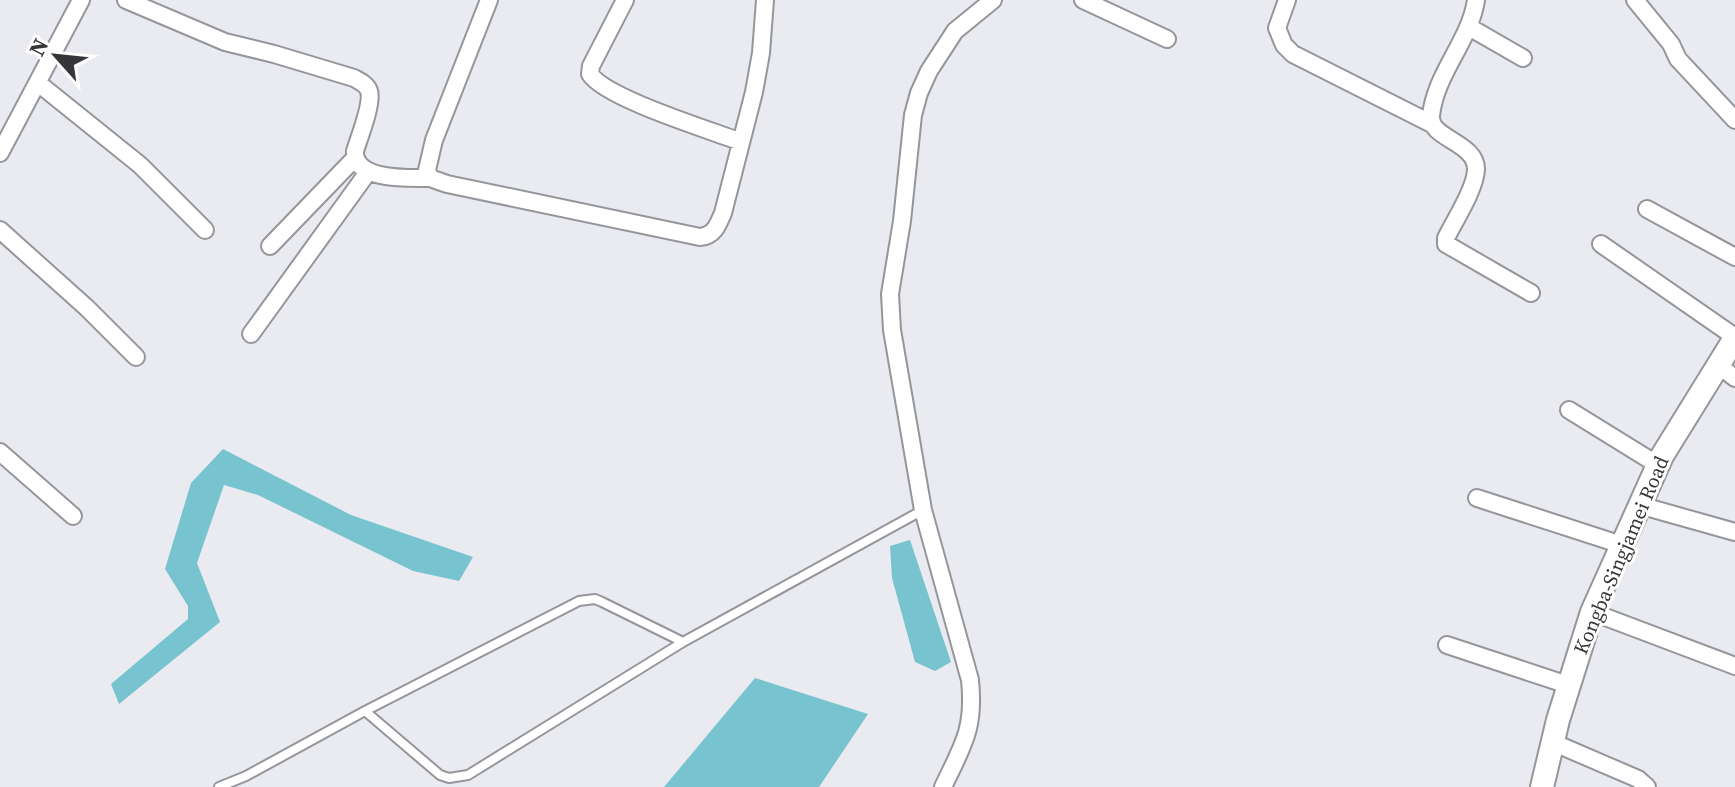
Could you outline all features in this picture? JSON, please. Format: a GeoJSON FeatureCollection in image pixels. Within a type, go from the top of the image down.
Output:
{"type":"FeatureCollection","features":[{"type":"Feature","properties":{"kind":"street"},"geometry":{"type":"LineString","coordinates":[[0,153],[81,0]]}},
{"type":"Feature","properties":{"kind":"street"},"geometry":{"type":"LineString","coordinates":[[126,0],[225,42],[354,78],[364,84],[369,92],[354,159],[270,246]]}},
{"type":"Feature","properties":{"kind":"street"},"geometry":{"type":"LineString","coordinates":[[430,178],[427,170],[434,140],[489,0]]}},
{"type":"Feature","properties":{"kind":"street"},"geometry":{"type":"LineString","coordinates":[[625,0],[591,66],[590,74],[595,83],[741,142]]}},
{"type":"Feature","properties":{"kind":"street"},"geometry":{"type":"LineString","coordinates":[[354,159],[368,172],[405,178],[430,178],[642,226],[707,236],[714,231],[723,213],[741,142],[761,53],[765,0]]}},
{"type":"Feature","properties":{"kind":"street"},"geometry":{"type":"LineString","coordinates":[[943,787],[970,731],[970,680],[923,510],[896,356],[890,294],[902,221],[913,115],[929,71],[941,50],[955,31],[993,0]]}},
{"type":"Feature","properties":{"kind":"street"},"geometry":{"type":"LineString","coordinates":[[1083,0],[1167,39]]}},
{"type":"Feature","properties":{"kind":"street"},"geometry":{"type":"LineString","coordinates":[[1287,0],[1277,28],[1284,45],[1293,54],[1432,124],[1468,151],[1475,163],[1474,181],[1446,238],[1446,244],[1531,293]]}},
{"type":"Feature","properties":{"kind":"street"},"geometry":{"type":"LineString","coordinates":[[1432,124],[1439,89],[1469,27],[1476,0]]}},
{"type":"Feature","properties":{"kind":"street"},"geometry":{"type":"LineString","coordinates":[[1635,0],[1671,44],[1678,59],[1735,120]]}},
{"type":"Feature","properties":{"kind":"street"},"geometry":{"type":"LineString","coordinates":[[1469,27],[1523,58]]}},
{"type":"Feature","properties":{"kind":"street"},"geometry":{"type":"LineString","coordinates":[[38,83],[140,165],[205,230]]}},
{"type":"Feature","properties":{"kind":"street"},"geometry":{"type":"LineString","coordinates":[[251,334],[368,172]]}},
{"type":"Feature","properties":{"kind":"street"},"geometry":{"type":"LineString","coordinates":[[1647,209],[1735,257]]}},
{"type":"Feature","properties":{"kind":"street"},"geometry":{"type":"LineString","coordinates":[[0,230],[136,357]]}},
{"type":"Feature","properties":{"kind":"street"},"geometry":{"type":"LineString","coordinates":[[1601,244],[1735,338]]}},
{"type":"Feature","properties":{"kind":"street","name":"Kongba-Singjamei Road"},"geometry":{"type":"LineString","coordinates":[[1542,787],[1568,685],[1592,612],[1658,465],[1727,372],[1735,338]]}},
{"type":"Feature","properties":{"kind":"street"},"geometry":{"type":"LineString","coordinates":[[1569,410],[1658,465]]}},
{"type":"Feature","properties":{"kind":"street"},"geometry":{"type":"LineString","coordinates":[[0,452],[73,516]]}},
{"type":"Feature","properties":{"kind":"street"},"geometry":{"type":"LineString","coordinates":[[1477,498],[1622,545]]}},
{"type":"Feature","properties":{"kind":"street"},"geometry":{"type":"LineString","coordinates":[[1639,505],[1735,532]]}},
{"type":"Feature","properties":{"kind":"street"},"geometry":{"type":"LineString","coordinates":[[1592,612],[1735,666]]}},
{"type":"Feature","properties":{"kind":"street"},"geometry":{"type":"LineString","coordinates":[[1447,645],[1568,685]]}},
{"type":"Feature","properties":{"kind":"street"},"geometry":{"type":"LineString","coordinates":[[1552,742],[1638,779],[1647,787]]}},
{"type":"Feature","properties":{"kind":"lane"},"geometry":{"type":"LineString","coordinates":[[365,711],[450,783],[468,775],[683,642],[923,510]]}},
{"type":"Feature","properties":{"kind":"lane"},"geometry":{"type":"LineString","coordinates":[[219,787],[246,776],[579,601],[595,599],[683,642]]}},
{"type":"Feature","properties":{"kind":"water"},"geometry":{"type":"Polygon","coordinates":[[[223,449],[351,515],[473,557],[459,581],[413,571],[258,495],[224,485],[197,563],[220,622],[119,704],[111,684],[188,619],[188,606],[165,569],[191,483],[223,449]]]}},
{"type":"Feature","properties":{"kind":"water"},"geometry":{"type":"Polygon","coordinates":[[[910,540],[951,662],[935,671],[915,662],[892,578],[890,546],[910,540]]]}},
{"type":"Feature","properties":{"kind":"water"},"geometry":{"type":"Polygon","coordinates":[[[755,678],[868,714],[819,787],[664,787],[755,678]]]}}]}
